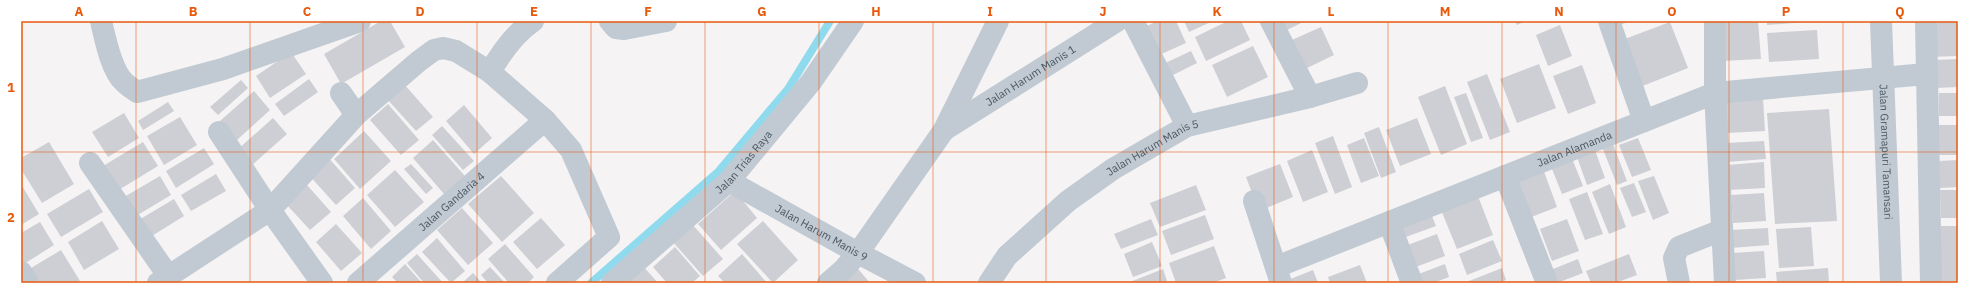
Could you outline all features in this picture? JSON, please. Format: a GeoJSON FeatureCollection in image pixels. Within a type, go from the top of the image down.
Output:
{"type":"FeatureCollection","features":[{"type":"Feature","properties":{"kind":"street"},"geometry":{"type":"LineString","coordinates":[[101,21],[107,47],[119,76],[137,92],[222,69],[360,21]]}},
{"type":"Feature","properties":{"kind":"street"},"geometry":{"type":"LineString","coordinates":[[490,72],[503,51],[525,26],[533,21]]}},
{"type":"Feature","properties":{"kind":"street"},"geometry":{"type":"LineString","coordinates":[[610,21],[616,28],[624,29],[666,21]]}},
{"type":"Feature","properties":{"kind":"street","name":"Jalan Trias Raya"},"geometry":{"type":"LineString","coordinates":[[612,283],[729,180],[811,82],[854,21]]}},
{"type":"Feature","properties":{"kind":"street","name":"Jalan Harum Manis 1"},"geometry":{"type":"LineString","coordinates":[[828,283],[843,270],[858,253],[944,130],[998,21]]}},
{"type":"Feature","properties":{"kind":"street","name":"Jalan Harum Manis 1"},"geometry":{"type":"LineString","coordinates":[[944,130],[1117,21]]}},
{"type":"Feature","properties":{"kind":"street"},"geometry":{"type":"LineString","coordinates":[[1133,21],[1187,126]]}},
{"type":"Feature","properties":{"kind":"street"},"geometry":{"type":"LineString","coordinates":[[1270,21],[1310,97]]}},
{"type":"Feature","properties":{"kind":"street"},"geometry":{"type":"LineString","coordinates":[[1609,21],[1644,121]]}},
{"type":"Feature","properties":{"kind":"street"},"geometry":{"type":"LineString","coordinates":[[1715,21],[1716,93],[1725,283]]}},
{"type":"Feature","properties":{"kind":"street","name":"Jalan Gramapuri Tamansari"},"geometry":{"type":"LineString","coordinates":[[1881,21],[1891,283]]}},
{"type":"Feature","properties":{"kind":"street"},"geometry":{"type":"LineString","coordinates":[[1926,21],[1931,283]]}},
{"type":"Feature","properties":{"kind":"street"},"geometry":{"type":"LineString","coordinates":[[90,163],[163,280],[270,210],[356,115],[419,60],[434,50],[443,48],[456,51],[490,72],[545,120],[571,150],[609,237],[557,283]]}},
{"type":"Feature","properties":{"kind":"street","name":"Jalan Alamanda"},"geometry":{"type":"LineString","coordinates":[[1279,275],[1389,222],[1716,93],[1926,74]]}},
{"type":"Feature","properties":{"kind":"street","name":"Jalan Harum Manis 5"},"geometry":{"type":"LineString","coordinates":[[989,283],[1007,256],[1068,201],[1113,168],[1187,126],[1310,97],[1357,83]]}},
{"type":"Feature","properties":{"kind":"street"},"geometry":{"type":"LineString","coordinates":[[341,93],[356,115]]}},
{"type":"Feature","properties":{"kind":"street","name":"Jalan Gandaria 4"},"geometry":{"type":"LineString","coordinates":[[358,283],[545,120]]}},
{"type":"Feature","properties":{"kind":"street"},"geometry":{"type":"LineString","coordinates":[[219,132],[270,210],[322,283]]}},
{"type":"Feature","properties":{"kind":"street"},"geometry":{"type":"LineString","coordinates":[[1505,176],[1546,283]]}},
{"type":"Feature","properties":{"kind":"street","name":"Jalan Harum Manis 9"},"geometry":{"type":"LineString","coordinates":[[729,180],[858,253],[915,283]]}},
{"type":"Feature","properties":{"kind":"street"},"geometry":{"type":"LineString","coordinates":[[1254,201],[1279,275]]}},
{"type":"Feature","properties":{"kind":"street"},"geometry":{"type":"LineString","coordinates":[[1389,222],[1412,283]]}},
{"type":"Feature","properties":{"kind":"street"},"geometry":{"type":"LineString","coordinates":[[1679,283],[1674,258],[1679,247],[1722,230]]}},
{"type":"Feature","properties":{"kind":"street"},"geometry":{"type":"LineString","coordinates":[[21,272],[28,283]]}},
{"type":"Feature","properties":{"kind":"building"},"geometry":{"type":"Polygon","coordinates":[[[381,21],[390,21],[405,47],[341,84],[324,54],[381,21]]]}},
{"type":"Feature","properties":{"kind":"building"},"geometry":{"type":"Polygon","coordinates":[[[1157,21],[1176,21],[1186,43],[1157,56],[1143,28],[1157,21]]]}},
{"type":"Feature","properties":{"kind":"building"},"geometry":{"type":"Polygon","coordinates":[[[1184,21],[1213,21],[1189,32],[1184,21]]]}},
{"type":"Feature","properties":{"kind":"building"},"geometry":{"type":"Polygon","coordinates":[[[1228,21],[1241,21],[1250,40],[1206,61],[1195,37],[1228,21]]]}},
{"type":"Feature","properties":{"kind":"building"},"geometry":{"type":"Polygon","coordinates":[[[1280,21],[1305,21],[1285,31],[1280,21]]]}},
{"type":"Feature","properties":{"kind":"building"},"geometry":{"type":"Polygon","coordinates":[[[1515,21],[1526,21],[1517,25],[1515,21]]]}},
{"type":"Feature","properties":{"kind":"building"},"geometry":{"type":"Polygon","coordinates":[[[1613,21],[1630,21],[1615,27],[1613,21]]]}},
{"type":"Feature","properties":{"kind":"building"},"geometry":{"type":"Polygon","coordinates":[[[1719,21],[1758,21],[1761,59],[1722,61],[1719,21]]]}},
{"type":"Feature","properties":{"kind":"building"},"geometry":{"type":"Polygon","coordinates":[[[1767,21],[1806,21],[1806,22],[1767,25],[1767,21]]]}},
{"type":"Feature","properties":{"kind":"building"},"geometry":{"type":"Polygon","coordinates":[[[1928,21],[1958,21],[1958,56],[1929,57],[1928,21]]]}},
{"type":"Feature","properties":{"kind":"building"},"geometry":{"type":"Polygon","coordinates":[[[1670,22],[1688,68],[1640,87],[1622,40],[1670,22]]]}},
{"type":"Feature","properties":{"kind":"building"},"geometry":{"type":"Polygon","coordinates":[[[1560,25],[1572,56],[1548,66],[1536,35],[1560,25]]]}},
{"type":"Feature","properties":{"kind":"building"},"geometry":{"type":"Polygon","coordinates":[[[1321,27],[1334,55],[1305,69],[1292,40],[1321,27]]]}},
{"type":"Feature","properties":{"kind":"building"},"geometry":{"type":"Polygon","coordinates":[[[1817,30],[1819,59],[1769,62],[1767,33],[1817,30]]]}},
{"type":"Feature","properties":{"kind":"building"},"geometry":{"type":"Polygon","coordinates":[[[1253,46],[1268,77],[1227,97],[1212,65],[1253,46]]]}},
{"type":"Feature","properties":{"kind":"building"},"geometry":{"type":"Polygon","coordinates":[[[1191,51],[1197,63],[1169,77],[1163,64],[1191,51]]]}},
{"type":"Feature","properties":{"kind":"building"},"geometry":{"type":"Polygon","coordinates":[[[291,52],[306,74],[270,98],[256,76],[291,52]]]}},
{"type":"Feature","properties":{"kind":"building"},"geometry":{"type":"Polygon","coordinates":[[[1958,59],[1958,87],[1935,88],[1934,60],[1958,59]]]}},
{"type":"Feature","properties":{"kind":"building"},"geometry":{"type":"Polygon","coordinates":[[[1539,64],[1556,108],[1517,123],[1500,79],[1539,64]]]}},
{"type":"Feature","properties":{"kind":"building"},"geometry":{"type":"Polygon","coordinates":[[[1582,65],[1596,103],[1568,114],[1553,76],[1582,65]]]}},
{"type":"Feature","properties":{"kind":"building"},"geometry":{"type":"Polygon","coordinates":[[[1487,74],[1510,132],[1490,140],[1467,82],[1487,74]]]}},
{"type":"Feature","properties":{"kind":"building"},"geometry":{"type":"Polygon","coordinates":[[[309,79],[318,92],[284,116],[275,104],[309,79]]]}},
{"type":"Feature","properties":{"kind":"building"},"geometry":{"type":"Polygon","coordinates":[[[241,80],[248,88],[218,115],[210,107],[241,80]]]}},
{"type":"Feature","properties":{"kind":"building"},"geometry":{"type":"Polygon","coordinates":[[[404,84],[433,117],[416,131],[387,99],[404,84]]]}},
{"type":"Feature","properties":{"kind":"building"},"geometry":{"type":"Polygon","coordinates":[[[1445,86],[1467,144],[1441,155],[1418,97],[1445,86]]]}},
{"type":"Feature","properties":{"kind":"building"},"geometry":{"type":"Polygon","coordinates":[[[254,91],[270,110],[237,140],[220,121],[254,91]]]}},
{"type":"Feature","properties":{"kind":"building"},"geometry":{"type":"Polygon","coordinates":[[[1466,93],[1483,138],[1471,142],[1454,97],[1466,93]]]}},
{"type":"Feature","properties":{"kind":"building"},"geometry":{"type":"Polygon","coordinates":[[[1939,93],[1958,93],[1958,116],[1939,116],[1939,93]]]}},
{"type":"Feature","properties":{"kind":"building"},"geometry":{"type":"Polygon","coordinates":[[[1763,98],[1765,131],[1726,133],[1724,100],[1763,98]]]}},
{"type":"Feature","properties":{"kind":"building"},"geometry":{"type":"Polygon","coordinates":[[[168,102],[174,111],[143,130],[138,121],[168,102]]]}},
{"type":"Feature","properties":{"kind":"building"},"geometry":{"type":"Polygon","coordinates":[[[388,104],[419,140],[401,155],[370,120],[388,104]]]}},
{"type":"Feature","properties":{"kind":"building"},"geometry":{"type":"Polygon","coordinates":[[[464,105],[492,138],[474,154],[446,121],[464,105]]]}},
{"type":"Feature","properties":{"kind":"building"},"geometry":{"type":"Polygon","coordinates":[[[1829,109],[1837,221],[1775,224],[1767,113],[1829,109]]]}},
{"type":"Feature","properties":{"kind":"building"},"geometry":{"type":"Polygon","coordinates":[[[124,113],[139,138],[108,157],[92,132],[124,113]]]}},
{"type":"Feature","properties":{"kind":"building"},"geometry":{"type":"Polygon","coordinates":[[[180,117],[197,145],[164,165],[147,136],[180,117]]]}},
{"type":"Feature","properties":{"kind":"building"},"geometry":{"type":"Polygon","coordinates":[[[273,118],[287,134],[251,166],[237,150],[273,118]]]}},
{"type":"Feature","properties":{"kind":"building"},"geometry":{"type":"Polygon","coordinates":[[[1417,118],[1431,154],[1400,166],[1386,130],[1417,118]]]}},
{"type":"Feature","properties":{"kind":"building"},"geometry":{"type":"Polygon","coordinates":[[[1937,125],[1958,125],[1958,155],[1937,155],[1937,125]]]}},
{"type":"Feature","properties":{"kind":"building"},"geometry":{"type":"Polygon","coordinates":[[[442,126],[474,161],[463,170],[432,135],[442,126]]]}},
{"type":"Feature","properties":{"kind":"building"},"geometry":{"type":"Polygon","coordinates":[[[1379,127],[1396,172],[1381,178],[1364,133],[1379,127]]]}},
{"type":"Feature","properties":{"kind":"building"},"geometry":{"type":"Polygon","coordinates":[[[364,131],[391,161],[360,189],[334,159],[364,131]]]}},
{"type":"Feature","properties":{"kind":"building"},"geometry":{"type":"Polygon","coordinates":[[[1333,136],[1352,187],[1335,194],[1315,143],[1333,136]]]}},
{"type":"Feature","properties":{"kind":"building"},"geometry":{"type":"Polygon","coordinates":[[[1364,138],[1379,176],[1361,183],[1347,145],[1364,138]]]}},
{"type":"Feature","properties":{"kind":"building"},"geometry":{"type":"Polygon","coordinates":[[[1638,138],[1651,170],[1632,177],[1619,145],[1638,138]]]}},
{"type":"Feature","properties":{"kind":"building"},"geometry":{"type":"Polygon","coordinates":[[[1611,139],[1627,181],[1617,185],[1601,144],[1611,139]]]}},
{"type":"Feature","properties":{"kind":"building"},"geometry":{"type":"Polygon","coordinates":[[[433,140],[465,176],[444,194],[413,158],[433,140]]]}},
{"type":"Feature","properties":{"kind":"building"},"geometry":{"type":"Polygon","coordinates":[[[1764,141],[1766,159],[1727,162],[1726,143],[1764,141]]]}},
{"type":"Feature","properties":{"kind":"building"},"geometry":{"type":"Polygon","coordinates":[[[49,142],[74,184],[42,203],[21,169],[21,158],[49,142]]]}},
{"type":"Feature","properties":{"kind":"building"},"geometry":{"type":"Polygon","coordinates":[[[143,142],[158,166],[117,191],[103,166],[143,142]]]}},
{"type":"Feature","properties":{"kind":"building"},"geometry":{"type":"Polygon","coordinates":[[[204,148],[214,164],[176,188],[166,171],[204,148]]]}},
{"type":"Feature","properties":{"kind":"building"},"geometry":{"type":"Polygon","coordinates":[[[1312,150],[1328,192],[1303,202],[1287,161],[1312,150]]]}},
{"type":"Feature","properties":{"kind":"building"},"geometry":{"type":"Polygon","coordinates":[[[1595,150],[1605,178],[1587,185],[1577,157],[1595,150]]]}},
{"type":"Feature","properties":{"kind":"building"},"geometry":{"type":"Polygon","coordinates":[[[327,156],[355,188],[336,205],[307,173],[327,156]]]}},
{"type":"Feature","properties":{"kind":"building"},"geometry":{"type":"Polygon","coordinates":[[[1571,156],[1583,186],[1562,194],[1550,164],[1571,156]]]}},
{"type":"Feature","properties":{"kind":"building"},"geometry":{"type":"Polygon","coordinates":[[[1958,160],[1958,187],[1940,188],[1939,161],[1958,160]]]}},
{"type":"Feature","properties":{"kind":"building"},"geometry":{"type":"Polygon","coordinates":[[[1764,162],[1765,188],[1728,190],[1727,165],[1764,162]]]}},
{"type":"Feature","properties":{"kind":"building"},"geometry":{"type":"Polygon","coordinates":[[[411,164],[433,188],[426,194],[404,169],[411,164]]]}},
{"type":"Feature","properties":{"kind":"building"},"geometry":{"type":"Polygon","coordinates":[[[1280,164],[1293,197],[1259,211],[1246,177],[1280,164]]]}},
{"type":"Feature","properties":{"kind":"building"},"geometry":{"type":"Polygon","coordinates":[[[1543,169],[1557,207],[1529,218],[1514,180],[1543,169]]]}},
{"type":"Feature","properties":{"kind":"building"},"geometry":{"type":"Polygon","coordinates":[[[395,170],[424,202],[395,227],[367,195],[395,170]]]}},
{"type":"Feature","properties":{"kind":"building"},"geometry":{"type":"Polygon","coordinates":[[[216,174],[226,191],[191,211],[181,195],[216,174]]]}},
{"type":"Feature","properties":{"kind":"building"},"geometry":{"type":"Polygon","coordinates":[[[160,176],[171,195],[131,219],[119,200],[160,176]]]}},
{"type":"Feature","properties":{"kind":"building"},"geometry":{"type":"Polygon","coordinates":[[[501,176],[534,213],[502,242],[468,204],[501,176]]]}},
{"type":"Feature","properties":{"kind":"building"},"geometry":{"type":"Polygon","coordinates":[[[1654,176],[1669,213],[1653,220],[1638,181],[1654,176]]]}},
{"type":"Feature","properties":{"kind":"building"},"geometry":{"type":"Polygon","coordinates":[[[1634,183],[1646,212],[1632,217],[1620,188],[1634,183]]]}},
{"type":"Feature","properties":{"kind":"building"},"geometry":{"type":"Polygon","coordinates":[[[21,184],[39,214],[21,225],[21,184]]]}},
{"type":"Feature","properties":{"kind":"building"},"geometry":{"type":"Polygon","coordinates":[[[1610,184],[1626,227],[1609,234],[1592,192],[1610,184]]]}},
{"type":"Feature","properties":{"kind":"building"},"geometry":{"type":"Polygon","coordinates":[[[307,185],[331,212],[310,230],[286,204],[307,185]]]}},
{"type":"Feature","properties":{"kind":"building"},"geometry":{"type":"Polygon","coordinates":[[[1196,185],[1206,210],[1160,227],[1150,203],[1196,185]]]}},
{"type":"Feature","properties":{"kind":"building"},"geometry":{"type":"Polygon","coordinates":[[[89,189],[103,212],[61,237],[47,214],[89,189]]]}},
{"type":"Feature","properties":{"kind":"building"},"geometry":{"type":"Polygon","coordinates":[[[1940,190],[1958,190],[1958,218],[1941,218],[1940,190]]]}},
{"type":"Feature","properties":{"kind":"building"},"geometry":{"type":"Polygon","coordinates":[[[735,191],[757,218],[721,250],[698,224],[735,191]]]}},
{"type":"Feature","properties":{"kind":"building"},"geometry":{"type":"Polygon","coordinates":[[[1476,191],[1493,235],[1457,249],[1439,205],[1476,191]]]}},
{"type":"Feature","properties":{"kind":"building"},"geometry":{"type":"Polygon","coordinates":[[[1587,192],[1603,234],[1585,240],[1569,199],[1587,192]]]}},
{"type":"Feature","properties":{"kind":"building"},"geometry":{"type":"Polygon","coordinates":[[[1764,193],[1766,221],[1733,223],[1731,195],[1764,193]]]}},
{"type":"Feature","properties":{"kind":"building"},"geometry":{"type":"Polygon","coordinates":[[[363,198],[391,231],[371,249],[343,216],[363,198]]]}},
{"type":"Feature","properties":{"kind":"building"},"geometry":{"type":"Polygon","coordinates":[[[174,199],[184,216],[147,239],[137,221],[174,199]]]}},
{"type":"Feature","properties":{"kind":"building"},"geometry":{"type":"Polygon","coordinates":[[[462,208],[493,243],[468,265],[437,230],[462,208]]]}},
{"type":"Feature","properties":{"kind":"building"},"geometry":{"type":"Polygon","coordinates":[[[1429,209],[1436,226],[1403,238],[1397,221],[1429,209]]]}},
{"type":"Feature","properties":{"kind":"building"},"geometry":{"type":"Polygon","coordinates":[[[1205,215],[1214,239],[1171,255],[1162,231],[1205,215]]]}},
{"type":"Feature","properties":{"kind":"building"},"geometry":{"type":"Polygon","coordinates":[[[541,218],[565,245],[537,269],[513,242],[541,218]]]}},
{"type":"Feature","properties":{"kind":"building"},"geometry":{"type":"Polygon","coordinates":[[[1151,219],[1158,235],[1121,249],[1114,234],[1151,219]]]}},
{"type":"Feature","properties":{"kind":"building"},"geometry":{"type":"Polygon","coordinates":[[[1567,219],[1579,251],[1552,261],[1540,229],[1567,219]]]}},
{"type":"Feature","properties":{"kind":"building"},"geometry":{"type":"Polygon","coordinates":[[[102,221],[119,249],[84,270],[68,242],[102,221]]]}},
{"type":"Feature","properties":{"kind":"building"},"geometry":{"type":"Polygon","coordinates":[[[763,221],[798,260],[773,283],[737,244],[763,221]]]}},
{"type":"Feature","properties":{"kind":"building"},"geometry":{"type":"Polygon","coordinates":[[[40,222],[54,245],[24,264],[21,259],[21,233],[40,222]]]}},
{"type":"Feature","properties":{"kind":"building"},"geometry":{"type":"Polygon","coordinates":[[[336,224],[362,253],[341,271],[316,242],[336,224]]]}},
{"type":"Feature","properties":{"kind":"building"},"geometry":{"type":"Polygon","coordinates":[[[692,224],[723,259],[703,276],[672,241],[692,224]]]}},
{"type":"Feature","properties":{"kind":"building"},"geometry":{"type":"Polygon","coordinates":[[[1941,226],[1958,226],[1958,282],[1940,282],[1941,226]]]}},
{"type":"Feature","properties":{"kind":"building"},"geometry":{"type":"Polygon","coordinates":[[[1811,227],[1814,266],[1779,268],[1776,229],[1811,227]]]}},
{"type":"Feature","properties":{"kind":"building"},"geometry":{"type":"Polygon","coordinates":[[[1768,228],[1769,245],[1731,248],[1730,230],[1768,228]]]}},
{"type":"Feature","properties":{"kind":"building"},"geometry":{"type":"Polygon","coordinates":[[[1437,234],[1445,256],[1413,268],[1405,246],[1437,234]]]}},
{"type":"Feature","properties":{"kind":"building"},"geometry":{"type":"Polygon","coordinates":[[[437,238],[465,271],[451,283],[422,252],[437,238]]]}},
{"type":"Feature","properties":{"kind":"building"},"geometry":{"type":"Polygon","coordinates":[[[1493,240],[1502,261],[1467,275],[1459,254],[1493,240]]]}},
{"type":"Feature","properties":{"kind":"building"},"geometry":{"type":"Polygon","coordinates":[[[1152,242],[1162,266],[1133,277],[1124,254],[1152,242]]]}},
{"type":"Feature","properties":{"kind":"building"},"geometry":{"type":"Polygon","coordinates":[[[505,244],[534,277],[528,283],[509,283],[488,259],[505,244]]]}},
{"type":"Feature","properties":{"kind":"building"},"geometry":{"type":"Polygon","coordinates":[[[1214,246],[1226,278],[1212,283],[1176,283],[1169,263],[1214,246]]]}},
{"type":"Feature","properties":{"kind":"building"},"geometry":{"type":"Polygon","coordinates":[[[675,247],[700,276],[692,283],[667,283],[653,267],[675,247]]]}},
{"type":"Feature","properties":{"kind":"building"},"geometry":{"type":"Polygon","coordinates":[[[61,250],[80,281],[76,283],[39,283],[31,268],[61,250]]]}},
{"type":"Feature","properties":{"kind":"building"},"geometry":{"type":"Polygon","coordinates":[[[1764,251],[1766,278],[1735,280],[1733,253],[1764,251]]]}},
{"type":"Feature","properties":{"kind":"building"},"geometry":{"type":"Polygon","coordinates":[[[417,254],[443,283],[424,283],[407,263],[417,254]]]}},
{"type":"Feature","properties":{"kind":"building"},"geometry":{"type":"Polygon","coordinates":[[[742,254],[767,283],[725,283],[718,276],[742,254]]]}},
{"type":"Feature","properties":{"kind":"building"},"geometry":{"type":"Polygon","coordinates":[[[1629,254],[1637,275],[1615,283],[1591,283],[1586,271],[1629,254]]]}},
{"type":"Feature","properties":{"kind":"building"},"geometry":{"type":"Polygon","coordinates":[[[1578,259],[1583,273],[1557,283],[1548,271],[1578,259]]]}},
{"type":"Feature","properties":{"kind":"building"},"geometry":{"type":"Polygon","coordinates":[[[405,264],[422,283],[398,283],[392,277],[405,264]]]}},
{"type":"Feature","properties":{"kind":"building"},"geometry":{"type":"Polygon","coordinates":[[[854,264],[870,283],[832,283],[854,264]]]}},
{"type":"Feature","properties":{"kind":"building"},"geometry":{"type":"Polygon","coordinates":[[[1445,264],[1449,277],[1433,283],[1419,283],[1416,275],[1445,264]]]}},
{"type":"Feature","properties":{"kind":"building"},"geometry":{"type":"Polygon","coordinates":[[[1360,265],[1367,283],[1330,283],[1328,277],[1360,265]]]}},
{"type":"Feature","properties":{"kind":"building"},"geometry":{"type":"Polygon","coordinates":[[[643,266],[658,283],[629,283],[643,266]]]}},
{"type":"Feature","properties":{"kind":"building"},"geometry":{"type":"Polygon","coordinates":[[[490,267],[505,283],[488,283],[481,275],[490,267]]]}},
{"type":"Feature","properties":{"kind":"building"},"geometry":{"type":"Polygon","coordinates":[[[1502,268],[1506,280],[1499,283],[1464,283],[1502,268]]]}},
{"type":"Feature","properties":{"kind":"building"},"geometry":{"type":"Polygon","coordinates":[[[1828,268],[1829,283],[1777,283],[1776,272],[1828,268]]]}},
{"type":"Feature","properties":{"kind":"building"},"geometry":{"type":"Polygon","coordinates":[[[1163,269],[1167,281],[1163,283],[1130,282],[1163,269]]]}},
{"type":"Feature","properties":{"kind":"building"},"geometry":{"type":"Polygon","coordinates":[[[1313,270],[1318,283],[1283,283],[1283,282],[1313,270]]]}},
{"type":"Feature","properties":{"kind":"building"},"geometry":{"type":"Polygon","coordinates":[[[473,273],[482,283],[462,283],[473,273]]]}},
{"type":"Feature","properties":{"kind":"building"},"geometry":{"type":"Polygon","coordinates":[[[1773,281],[1773,283],[1755,283],[1755,282],[1773,281]]]}},
{"type":"Feature","properties":{"kind":"waterway"},"geometry":{"type":"LineString","coordinates":[[591,283],[718,172],[788,89],[830,21]]}}]}
